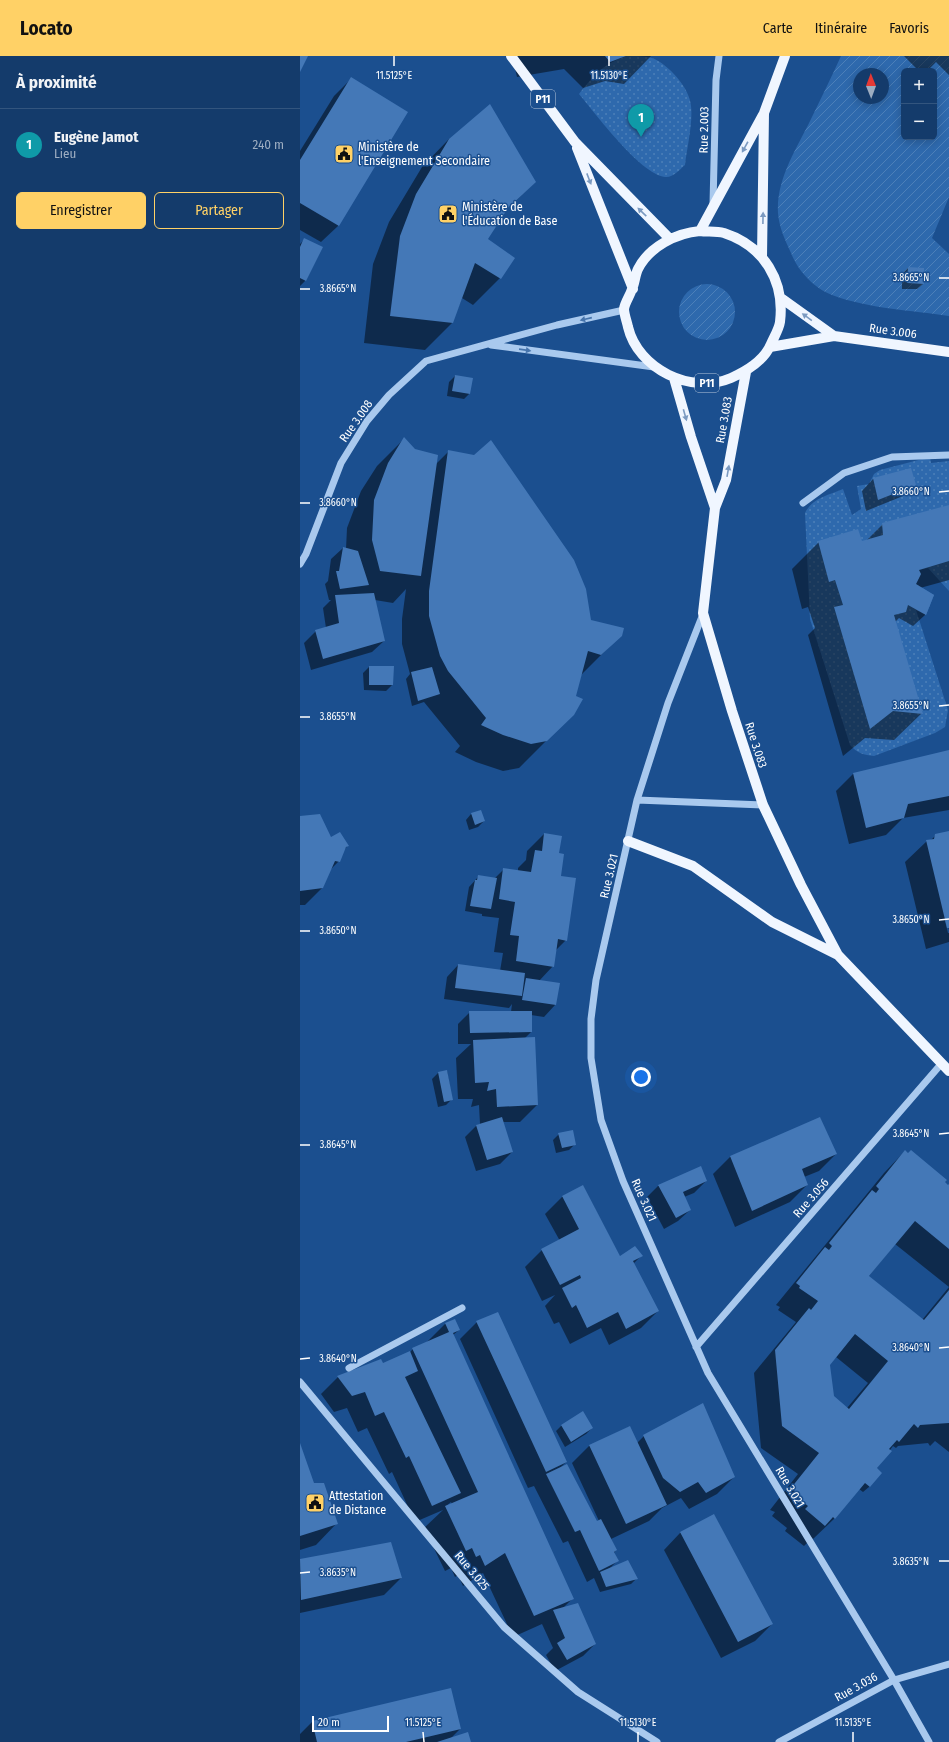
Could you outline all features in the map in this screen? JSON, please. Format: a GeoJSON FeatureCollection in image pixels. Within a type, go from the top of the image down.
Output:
{"type":"FeatureCollection","features":[{"type":"Feature","properties":{"kind":"main road","name":"P11"},"geometry":{"type":"LineString","coordinates":[[511,56],[575,142],[670,239]]}},
{"type":"Feature","properties":{"kind":"main road"},"geometry":{"type":"LineString","coordinates":[[700,231],[764,113],[785,56]]}},
{"type":"Feature","properties":{"kind":"main road"},"geometry":{"type":"LineString","coordinates":[[762,257],[764,113]]}},
{"type":"Feature","properties":{"kind":"main road","name":"P11"},"geometry":{"type":"LineString","coordinates":[[575,142],[633,289]]}},
{"type":"Feature","properties":{"kind":"main road","name":"P11"},"geometry":{"type":"LineString","coordinates":[[700,231],[723,233],[744,242],[762,257],[774,276],[781,298],[780,323],[770,347],[760,361],[746,372],[723,382],[698,384],[674,378],[654,366],[631,338],[624,310],[633,289],[638,269],[652,252],[670,239],[689,232],[700,231]]}},
{"type":"Feature","properties":{"kind":"main road"},"geometry":{"type":"LineString","coordinates":[[781,298],[834,336]]}},
{"type":"Feature","properties":{"kind":"main road"},"geometry":{"type":"LineString","coordinates":[[770,347],[834,336]]}},
{"type":"Feature","properties":{"kind":"main road","name":"Rue 3.006"},"geometry":{"type":"LineString","coordinates":[[834,336],[949,352]]}},
{"type":"Feature","properties":{"kind":"main road","name":"Rue 3.083"},"geometry":{"type":"LineString","coordinates":[[746,372],[726,480],[715,508],[703,613],[732,711],[763,805],[801,885],[838,955],[949,1071]]}},
{"type":"Feature","properties":{"kind":"main road"},"geometry":{"type":"LineString","coordinates":[[674,378],[691,437],[715,508]]}},
{"type":"Feature","properties":{"kind":"main road"},"geometry":{"type":"LineString","coordinates":[[628,841],[693,866],[772,922],[838,955]]}},
{"type":"Feature","properties":{"kind":"street","name":"Rue 2.003"},"geometry":{"type":"LineString","coordinates":[[713,205],[716,80],[719,56]]}},
{"type":"Feature","properties":{"kind":"street","name":"Rue 3.008"},"geometry":{"type":"LineString","coordinates":[[300,564],[306,554],[341,463],[367,421],[389,395],[426,361],[486,344],[624,310]]}},
{"type":"Feature","properties":{"kind":"street"},"geometry":{"type":"LineString","coordinates":[[486,344],[654,366]]}},
{"type":"Feature","properties":{"kind":"street"},"geometry":{"type":"LineString","coordinates":[[803,503],[844,473],[892,457],[949,455]]}},
{"type":"Feature","properties":{"kind":"street","name":"Rue 3.021"},"geometry":{"type":"LineString","coordinates":[[703,613],[668,703],[637,800],[596,980],[590,1019],[591,1058],[601,1120],[623,1181],[708,1373],[894,1680],[929,1742]]}},
{"type":"Feature","properties":{"kind":"street"},"geometry":{"type":"LineString","coordinates":[[637,800],[763,805]]}},
{"type":"Feature","properties":{"kind":"street","name":"Rue 3.056"},"geometry":{"type":"LineString","coordinates":[[696,1347],[942,1063]]}},
{"type":"Feature","properties":{"kind":"street"},"geometry":{"type":"LineString","coordinates":[[349,1368],[462,1308]]}},
{"type":"Feature","properties":{"kind":"street","name":"Rue 3.025"},"geometry":{"type":"LineString","coordinates":[[300,1382],[504,1627],[578,1692],[657,1742]]}},
{"type":"Feature","properties":{"kind":"street","name":"Rue 3.036"},"geometry":{"type":"LineString","coordinates":[[779,1742],[894,1680],[949,1664]]}},
{"type":"Feature","properties":{"kind":"shaded area"},"geometry":{"type":"Polygon","coordinates":[[[627,56],[646,57],[658,61],[671,71],[677,78],[690,99],[690,136],[685,165],[671,176],[665,177],[655,173],[643,165],[619,142],[579,94],[605,66],[627,56]]]}},
{"type":"Feature","properties":{"kind":"shaded area"},"geometry":{"type":"Polygon","coordinates":[[[841,56],[949,56],[949,197],[932,238],[949,254],[949,316],[875,306],[846,300],[825,292],[807,278],[802,272],[794,260],[781,228],[778,213],[778,200],[780,188],[788,164],[841,56]]]}},
{"type":"Feature","properties":{"kind":"shaded area"},"geometry":{"type":"Polygon","coordinates":[[[707,284],[718,286],[727,292],[733,301],[735,312],[733,323],[727,332],[718,338],[707,340],[696,338],[687,332],[681,323],[679,312],[681,301],[687,292],[696,286],[707,284]]]}},
{"type":"Feature","properties":{"kind":"shaded area"},"geometry":{"type":"Polygon","coordinates":[[[930,457],[931,463],[949,461],[949,591],[928,568],[919,570],[921,574],[916,584],[934,595],[926,615],[916,610],[948,710],[945,727],[935,733],[874,756],[867,755],[858,752],[850,745],[810,619],[805,513],[816,500],[843,489],[852,515],[861,509],[857,486],[869,484],[874,474],[880,470],[930,457]]]}},
{"type":"Feature","properties":{"kind":"building"},"geometry":{"type":"Polygon","coordinates":[[[300,56],[308,56],[300,72],[300,56]]]}},
{"type":"Feature","properties":{"kind":"building"},"geometry":{"type":"Polygon","coordinates":[[[605,56],[626,56],[610,62],[605,56]]]}},
{"type":"Feature","properties":{"kind":"building"},"geometry":{"type":"Polygon","coordinates":[[[351,77],[408,112],[339,226],[300,203],[300,160],[351,77]]]}},
{"type":"Feature","properties":{"kind":"building","name":"Ministère de l'Éducation de Base"},"geometry":{"type":"Polygon","coordinates":[[[490,104],[536,182],[508,208],[488,239],[515,258],[501,279],[475,263],[453,323],[390,316],[400,236],[416,194],[449,139],[490,104]]]}},
{"type":"Feature","properties":{"kind":"building"},"geometry":{"type":"Polygon","coordinates":[[[304,238],[323,247],[306,281],[300,278],[300,247],[304,238]]]}},
{"type":"Feature","properties":{"kind":"building"},"geometry":{"type":"Polygon","coordinates":[[[908,267],[924,268],[924,284],[907,283],[908,267]]]}},
{"type":"Feature","properties":{"kind":"building"},"geometry":{"type":"Polygon","coordinates":[[[455,375],[473,378],[470,394],[452,391],[455,375]]]}},
{"type":"Feature","properties":{"kind":"building"},"geometry":{"type":"Polygon","coordinates":[[[404,437],[415,449],[438,455],[421,576],[380,571],[372,540],[374,500],[388,463],[404,437]]]}},
{"type":"Feature","properties":{"kind":"building"},"geometry":{"type":"Polygon","coordinates":[[[491,440],[574,560],[586,589],[591,620],[624,628],[622,636],[601,655],[588,651],[576,696],[583,699],[574,715],[547,741],[531,744],[503,735],[481,725],[486,718],[448,671],[440,656],[429,616],[429,591],[448,450],[474,455],[491,440]]]}},
{"type":"Feature","properties":{"kind":"building"},"geometry":{"type":"Polygon","coordinates":[[[911,468],[916,485],[878,500],[873,478],[911,468]]]}},
{"type":"Feature","properties":{"kind":"building"},"geometry":{"type":"Polygon","coordinates":[[[949,505],[949,561],[919,570],[921,574],[916,584],[934,595],[926,615],[908,605],[906,612],[894,615],[923,714],[893,711],[870,729],[834,607],[843,605],[835,580],[829,582],[818,541],[858,529],[862,541],[883,535],[882,523],[949,505]]]}},
{"type":"Feature","properties":{"kind":"building"},"geometry":{"type":"Polygon","coordinates":[[[343,547],[358,551],[369,585],[340,589],[336,571],[339,571],[343,547]]]}},
{"type":"Feature","properties":{"kind":"building"},"geometry":{"type":"Polygon","coordinates":[[[374,593],[385,641],[323,659],[315,630],[339,623],[335,595],[374,593]]]}},
{"type":"Feature","properties":{"kind":"building"},"geometry":{"type":"Polygon","coordinates":[[[369,666],[394,666],[393,685],[369,685],[369,666]]]}},
{"type":"Feature","properties":{"kind":"building"},"geometry":{"type":"Polygon","coordinates":[[[432,667],[440,694],[418,701],[411,672],[432,667]]]}},
{"type":"Feature","properties":{"kind":"building"},"geometry":{"type":"Polygon","coordinates":[[[949,750],[949,796],[908,804],[904,818],[866,828],[853,773],[949,750]]]}},
{"type":"Feature","properties":{"kind":"building"},"geometry":{"type":"Polygon","coordinates":[[[481,810],[485,821],[475,825],[471,813],[481,810]]]}},
{"type":"Feature","properties":{"kind":"building"},"geometry":{"type":"Polygon","coordinates":[[[320,814],[331,837],[340,832],[349,846],[346,847],[340,862],[335,861],[323,888],[300,891],[300,816],[320,814]]]}},
{"type":"Feature","properties":{"kind":"building"},"geometry":{"type":"Polygon","coordinates":[[[949,831],[949,928],[947,928],[926,840],[934,839],[935,834],[949,831]]]}},
{"type":"Feature","properties":{"kind":"building"},"geometry":{"type":"Polygon","coordinates":[[[544,833],[562,836],[559,853],[564,854],[561,876],[576,878],[567,941],[558,939],[554,967],[516,961],[519,936],[510,935],[515,902],[499,899],[503,868],[531,872],[535,850],[542,851],[544,833]]]}},
{"type":"Feature","properties":{"kind":"building"},"geometry":{"type":"Polygon","coordinates":[[[478,875],[497,878],[491,909],[470,906],[475,880],[477,880],[478,875]]]}},
{"type":"Feature","properties":{"kind":"building"},"geometry":{"type":"Polygon","coordinates":[[[458,964],[525,973],[522,996],[455,988],[458,964]]]}},
{"type":"Feature","properties":{"kind":"building"},"geometry":{"type":"Polygon","coordinates":[[[526,978],[560,983],[556,1005],[522,1000],[526,978]]]}},
{"type":"Feature","properties":{"kind":"building"},"geometry":{"type":"Polygon","coordinates":[[[469,1011],[532,1011],[532,1032],[470,1033],[469,1011]]]}},
{"type":"Feature","properties":{"kind":"building"},"geometry":{"type":"Polygon","coordinates":[[[535,1037],[538,1105],[497,1107],[496,1089],[487,1091],[489,1082],[475,1083],[473,1040],[535,1037]]]}},
{"type":"Feature","properties":{"kind":"building"},"geometry":{"type":"Polygon","coordinates":[[[447,1070],[453,1100],[444,1102],[438,1072],[447,1070]]]}},
{"type":"Feature","properties":{"kind":"building"},"geometry":{"type":"Polygon","coordinates":[[[502,1117],[513,1152],[487,1160],[476,1125],[502,1117]]]}},
{"type":"Feature","properties":{"kind":"building"},"geometry":{"type":"Polygon","coordinates":[[[820,1117],[837,1154],[802,1169],[808,1185],[752,1211],[730,1156],[820,1117]]]}},
{"type":"Feature","properties":{"kind":"building"},"geometry":{"type":"Polygon","coordinates":[[[573,1130],[576,1145],[562,1148],[558,1133],[573,1130]]]}},
{"type":"Feature","properties":{"kind":"building"},"geometry":{"type":"Polygon","coordinates":[[[905,1150],[908,1153],[911,1150],[947,1180],[945,1182],[948,1185],[949,1184],[949,1249],[915,1221],[869,1276],[924,1320],[949,1290],[949,1423],[920,1425],[918,1428],[914,1424],[899,1442],[897,1440],[889,1449],[892,1451],[877,1468],[882,1473],[870,1487],[865,1483],[835,1519],[833,1517],[825,1526],[805,1509],[808,1506],[793,1494],[795,1491],[791,1488],[819,1453],[782,1426],[775,1350],[809,1308],[811,1310],[818,1301],[799,1288],[800,1286],[796,1283],[825,1247],[829,1250],[832,1246],[829,1243],[872,1190],[876,1193],[879,1189],[876,1186],[905,1150]],[[855,1334],[830,1365],[834,1396],[849,1409],[888,1361],[855,1334]]]}},
{"type":"Feature","properties":{"kind":"building"},"geometry":{"type":"Polygon","coordinates":[[[701,1166],[707,1181],[683,1192],[691,1210],[676,1218],[658,1185],[701,1166]]]}},
{"type":"Feature","properties":{"kind":"building"},"geometry":{"type":"Polygon","coordinates":[[[583,1185],[620,1256],[635,1246],[643,1256],[633,1261],[659,1311],[626,1329],[618,1312],[587,1328],[576,1305],[572,1308],[562,1288],[581,1278],[580,1275],[560,1285],[541,1249],[579,1229],[562,1196],[583,1185]]]}},
{"type":"Feature","properties":{"kind":"building"},"geometry":{"type":"Polygon","coordinates":[[[498,1312],[567,1462],[546,1472],[476,1321],[498,1312]]]}},
{"type":"Feature","properties":{"kind":"building"},"geometry":{"type":"Polygon","coordinates":[[[455,1319],[460,1330],[453,1333],[574,1599],[534,1616],[505,1553],[485,1566],[480,1555],[476,1557],[472,1548],[466,1551],[445,1506],[478,1492],[412,1348],[449,1332],[445,1323],[455,1319]]]}},
{"type":"Feature","properties":{"kind":"building"},"geometry":{"type":"Polygon","coordinates":[[[410,1351],[418,1371],[405,1377],[461,1493],[432,1506],[409,1456],[406,1458],[384,1412],[375,1416],[365,1392],[352,1396],[337,1376],[381,1359],[383,1363],[410,1351]]]}},
{"type":"Feature","properties":{"kind":"building"},"geometry":{"type":"Polygon","coordinates":[[[703,1403],[735,1477],[706,1493],[698,1482],[680,1492],[663,1478],[643,1435],[703,1403]]]}},
{"type":"Feature","properties":{"kind":"building"},"geometry":{"type":"Polygon","coordinates":[[[583,1411],[593,1428],[571,1442],[561,1425],[583,1411]]]}},
{"type":"Feature","properties":{"kind":"building"},"geometry":{"type":"Polygon","coordinates":[[[630,1426],[667,1505],[626,1524],[589,1445],[630,1426]]]}},
{"type":"Feature","properties":{"kind":"building","name":"Attestation de Distance"},"geometry":{"type":"Polygon","coordinates":[[[300,1443],[314,1483],[324,1483],[338,1524],[300,1536],[300,1443]]]}},
{"type":"Feature","properties":{"kind":"building"},"geometry":{"type":"Polygon","coordinates":[[[567,1464],[597,1521],[601,1519],[617,1550],[614,1552],[619,1561],[599,1571],[580,1530],[575,1532],[546,1474],[567,1464]]]}},
{"type":"Feature","properties":{"kind":"building"},"geometry":{"type":"Polygon","coordinates":[[[714,1514],[773,1624],[738,1642],[680,1532],[714,1514]]]}},
{"type":"Feature","properties":{"kind":"building"},"geometry":{"type":"Polygon","coordinates":[[[391,1542],[402,1578],[301,1600],[300,1559],[391,1542]]]}},
{"type":"Feature","properties":{"kind":"building"},"geometry":{"type":"Polygon","coordinates":[[[628,1560],[638,1579],[606,1587],[600,1572],[628,1560]]]}},
{"type":"Feature","properties":{"kind":"building"},"geometry":{"type":"Polygon","coordinates":[[[578,1603],[596,1644],[567,1660],[557,1643],[565,1638],[553,1610],[578,1603]]]}},
{"type":"Feature","properties":{"kind":"building"},"geometry":{"type":"Polygon","coordinates":[[[451,1688],[461,1729],[406,1742],[317,1742],[312,1721],[451,1688]]]}},
{"type":"Feature","properties":{"kind":"building"},"geometry":{"type":"Polygon","coordinates":[[[468,1732],[471,1742],[437,1742],[468,1732]]]}},
{"type":"Feature","properties":{"kind":"place","name":"Eugène Jamot"},"geometry":{"type":"Point","coordinates":[641,137]}},
{"type":"Feature","properties":{"kind":"place","name":"Ministère de l'Enseignement Secondaire"},"geometry":{"type":"Point","coordinates":[344,154]}},
{"type":"Feature","properties":{"kind":"place","name":"Ministère de l'Éducation de Base"},"geometry":{"type":"Point","coordinates":[448,214]}},
{"type":"Feature","properties":{"kind":"place","name":"Attestation de Distance"},"geometry":{"type":"Point","coordinates":[315,1503]}}]}
